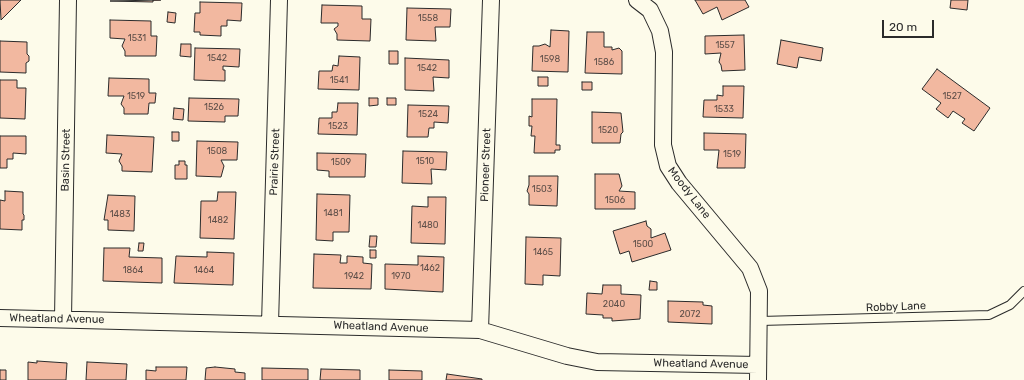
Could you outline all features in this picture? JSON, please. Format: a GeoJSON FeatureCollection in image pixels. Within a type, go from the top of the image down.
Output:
{"type":"FeatureCollection","features":[{"type":"Feature","properties":{"kind":"street","name":"Basin Street"},"geometry":{"type":"LineString","coordinates":[[63,319],[68,0]]}},
{"type":"Feature","properties":{"kind":"street","name":"Prairie Street"},"geometry":{"type":"LineString","coordinates":[[270,324],[280,0]]}},
{"type":"Feature","properties":{"kind":"street","name":"Pioneer Street"},"geometry":{"type":"LineString","coordinates":[[480,330],[491,0]]}},
{"type":"Feature","properties":{"kind":"street","name":"Moody Lane"},"geometry":{"type":"LineString","coordinates":[[637,0],[650,10],[660,31],[663,45],[663,145],[668,166],[679,183],[750,268],[759,291],[760,321],[758,373]]}},
{"type":"Feature","properties":{"kind":"street","name":"Wheatland Avenue"},"geometry":{"type":"LineString","coordinates":[[0,318],[480,330],[560,354],[597,362],[758,373]]}},
{"type":"Feature","properties":{"kind":"lane","name":"Robby Lane"},"geometry":{"type":"LineString","coordinates":[[760,321],[989,315],[1010,305],[1024,291]]}},
{"type":"Feature","properties":{"kind":"building"},"geometry":{"type":"Polygon","coordinates":[[[0,0],[21,0],[1,20],[0,0]]]}},
{"type":"Feature","properties":{"kind":"building"},"geometry":{"type":"Polygon","coordinates":[[[153,0],[153,2],[110,1],[153,0]]]}},
{"type":"Feature","properties":{"kind":"building"},"geometry":{"type":"Polygon","coordinates":[[[695,0],[745,0],[749,7],[722,20],[717,7],[703,14],[695,0]]]}},
{"type":"Feature","properties":{"kind":"building"},"geometry":{"type":"Polygon","coordinates":[[[951,0],[968,0],[967,10],[950,8],[951,0]]]}},
{"type":"Feature","properties":{"kind":"building"},"geometry":{"type":"Polygon","coordinates":[[[200,2],[242,3],[241,21],[227,20],[227,26],[221,26],[221,36],[200,35],[200,32],[194,32],[195,13],[200,13],[200,2]]]}},
{"type":"Feature","properties":{"kind":"building"},"geometry":{"type":"Polygon","coordinates":[[[322,5],[362,6],[362,19],[371,19],[370,41],[337,40],[337,34],[334,29],[338,26],[338,23],[321,23],[322,5]]]}},
{"type":"Feature","properties":{"kind":"building"},"geometry":{"type":"Polygon","coordinates":[[[407,8],[451,9],[450,27],[435,27],[436,41],[406,40],[407,8]]]}},
{"type":"Feature","properties":{"kind":"building"},"geometry":{"type":"Polygon","coordinates":[[[168,12],[176,13],[175,23],[167,22],[168,12]]]}},
{"type":"Feature","properties":{"kind":"building"},"geometry":{"type":"Polygon","coordinates":[[[110,20],[151,21],[151,36],[157,36],[156,56],[125,56],[125,51],[122,46],[125,39],[110,38],[110,20]]]}},
{"type":"Feature","properties":{"kind":"building"},"geometry":{"type":"Polygon","coordinates":[[[551,30],[569,31],[568,72],[532,71],[533,46],[545,44],[550,47],[551,30]]]}},
{"type":"Feature","properties":{"kind":"building"},"geometry":{"type":"Polygon","coordinates":[[[587,32],[604,32],[604,47],[612,47],[612,50],[619,48],[622,51],[622,74],[585,73],[587,32]]]}},
{"type":"Feature","properties":{"kind":"building"},"geometry":{"type":"Polygon","coordinates":[[[744,35],[745,70],[722,71],[719,62],[721,53],[705,54],[705,36],[744,35]]]}},
{"type":"Feature","properties":{"kind":"building"},"geometry":{"type":"Polygon","coordinates":[[[781,40],[823,48],[821,61],[799,57],[797,68],[777,64],[781,40]]]}},
{"type":"Feature","properties":{"kind":"building"},"geometry":{"type":"Polygon","coordinates":[[[0,41],[27,42],[27,54],[29,56],[29,61],[26,63],[26,73],[0,72],[0,41]]]}},
{"type":"Feature","properties":{"kind":"building"},"geometry":{"type":"Polygon","coordinates":[[[181,44],[191,44],[191,57],[180,56],[181,44]]]}},
{"type":"Feature","properties":{"kind":"building"},"geometry":{"type":"Polygon","coordinates":[[[195,48],[240,49],[239,67],[223,66],[223,70],[225,70],[225,81],[194,80],[195,48]]]}},
{"type":"Feature","properties":{"kind":"building"},"geometry":{"type":"Polygon","coordinates":[[[389,51],[398,51],[398,64],[389,64],[389,51]]]}},
{"type":"Feature","properties":{"kind":"building"},"geometry":{"type":"Polygon","coordinates":[[[339,56],[360,57],[359,90],[318,89],[319,71],[332,71],[333,65],[338,66],[339,56]]]}},
{"type":"Feature","properties":{"kind":"building"},"geometry":{"type":"Polygon","coordinates":[[[405,58],[449,60],[449,78],[433,77],[434,91],[405,90],[405,58]]]}},
{"type":"Feature","properties":{"kind":"building"},"geometry":{"type":"Polygon","coordinates":[[[937,69],[990,108],[974,131],[962,123],[965,119],[953,111],[948,118],[936,109],[941,103],[922,89],[937,69]]]}},
{"type":"Feature","properties":{"kind":"building"},"geometry":{"type":"Polygon","coordinates":[[[538,77],[548,77],[548,86],[538,86],[538,77]]]}},
{"type":"Feature","properties":{"kind":"building"},"geometry":{"type":"Polygon","coordinates":[[[109,78],[149,79],[149,93],[156,93],[155,103],[149,103],[148,114],[124,114],[124,108],[121,104],[124,96],[108,96],[109,78]]]}},
{"type":"Feature","properties":{"kind":"building"},"geometry":{"type":"Polygon","coordinates":[[[0,80],[17,80],[17,88],[26,88],[25,119],[0,118],[0,80]]]}},
{"type":"Feature","properties":{"kind":"building"},"geometry":{"type":"Polygon","coordinates":[[[582,82],[592,82],[592,90],[582,90],[582,82]]]}},
{"type":"Feature","properties":{"kind":"building"},"geometry":{"type":"Polygon","coordinates":[[[723,86],[744,86],[743,118],[703,117],[704,100],[717,100],[717,95],[723,96],[723,86]]]}},
{"type":"Feature","properties":{"kind":"building"},"geometry":{"type":"Polygon","coordinates":[[[189,98],[239,99],[238,116],[225,116],[225,122],[188,121],[189,98]]]}},
{"type":"Feature","properties":{"kind":"building"},"geometry":{"type":"Polygon","coordinates":[[[369,98],[378,98],[378,105],[369,106],[369,98]]]}},
{"type":"Feature","properties":{"kind":"building"},"geometry":{"type":"Polygon","coordinates":[[[387,98],[396,98],[396,105],[387,105],[387,98]]]}},
{"type":"Feature","properties":{"kind":"building"},"geometry":{"type":"Polygon","coordinates":[[[532,99],[557,99],[556,145],[560,145],[560,150],[555,150],[555,153],[534,153],[535,136],[531,136],[532,126],[529,126],[529,116],[532,117],[532,99]]]}},
{"type":"Feature","properties":{"kind":"building"},"geometry":{"type":"Polygon","coordinates":[[[338,103],[358,103],[357,135],[318,134],[319,118],[332,118],[332,112],[337,112],[338,103]]]}},
{"type":"Feature","properties":{"kind":"building"},"geometry":{"type":"Polygon","coordinates":[[[408,105],[449,106],[448,123],[434,122],[434,128],[429,128],[428,137],[407,137],[408,105]]]}},
{"type":"Feature","properties":{"kind":"building"},"geometry":{"type":"Polygon","coordinates":[[[174,108],[184,109],[183,120],[173,119],[174,108]]]}},
{"type":"Feature","properties":{"kind":"building"},"geometry":{"type":"Polygon","coordinates":[[[592,112],[621,113],[623,132],[621,134],[620,143],[592,143],[592,112]]]}},
{"type":"Feature","properties":{"kind":"building"},"geometry":{"type":"Polygon","coordinates":[[[172,132],[179,132],[179,141],[172,141],[172,132]]]}},
{"type":"Feature","properties":{"kind":"building"},"geometry":{"type":"Polygon","coordinates":[[[704,133],[746,134],[745,168],[717,168],[719,150],[704,150],[704,133]]]}},
{"type":"Feature","properties":{"kind":"building"},"geometry":{"type":"Polygon","coordinates":[[[107,135],[154,137],[152,172],[122,171],[122,166],[119,161],[122,154],[106,153],[107,135]]]}},
{"type":"Feature","properties":{"kind":"building"},"geometry":{"type":"Polygon","coordinates":[[[0,136],[26,136],[26,154],[13,153],[13,159],[7,159],[7,168],[0,168],[0,136]]]}},
{"type":"Feature","properties":{"kind":"building"},"geometry":{"type":"Polygon","coordinates":[[[197,141],[238,142],[237,160],[221,160],[224,166],[221,177],[196,176],[197,141]]]}},
{"type":"Feature","properties":{"kind":"building"},"geometry":{"type":"Polygon","coordinates":[[[403,151],[447,152],[446,170],[431,169],[432,184],[402,183],[403,151]]]}},
{"type":"Feature","properties":{"kind":"building"},"geometry":{"type":"Polygon","coordinates":[[[317,153],[366,154],[365,177],[329,177],[329,171],[317,170],[317,153]]]}},
{"type":"Feature","properties":{"kind":"building"},"geometry":{"type":"Polygon","coordinates":[[[179,161],[185,161],[185,165],[187,165],[187,179],[175,179],[175,165],[179,165],[179,161]]]}},
{"type":"Feature","properties":{"kind":"building"},"geometry":{"type":"Polygon","coordinates":[[[595,174],[619,174],[622,186],[619,191],[635,192],[635,209],[595,209],[595,174]]]}},
{"type":"Feature","properties":{"kind":"building"},"geometry":{"type":"Polygon","coordinates":[[[529,176],[558,176],[557,206],[529,205],[529,194],[527,191],[529,176]]]}},
{"type":"Feature","properties":{"kind":"building"},"geometry":{"type":"Polygon","coordinates":[[[5,191],[23,192],[24,220],[22,220],[22,230],[0,229],[0,200],[5,201],[5,191]]]}},
{"type":"Feature","properties":{"kind":"building"},"geometry":{"type":"Polygon","coordinates":[[[218,192],[236,192],[234,239],[200,238],[201,201],[217,201],[218,192]]]}},
{"type":"Feature","properties":{"kind":"building"},"geometry":{"type":"Polygon","coordinates":[[[317,194],[350,195],[349,232],[333,232],[333,241],[316,240],[317,194]]]}},
{"type":"Feature","properties":{"kind":"building"},"geometry":{"type":"Polygon","coordinates":[[[108,195],[135,196],[134,231],[108,230],[108,220],[104,220],[108,195]]]}},
{"type":"Feature","properties":{"kind":"building"},"geometry":{"type":"Polygon","coordinates":[[[428,197],[446,197],[445,244],[411,243],[412,206],[428,207],[428,197]]]}},
{"type":"Feature","properties":{"kind":"building"},"geometry":{"type":"Polygon","coordinates":[[[646,221],[647,226],[651,229],[651,238],[665,233],[671,250],[632,262],[629,251],[620,254],[613,231],[646,221]]]}},
{"type":"Feature","properties":{"kind":"building"},"geometry":{"type":"Polygon","coordinates":[[[370,236],[377,236],[376,247],[369,247],[370,236]]]}},
{"type":"Feature","properties":{"kind":"building"},"geometry":{"type":"Polygon","coordinates":[[[526,237],[561,238],[560,276],[543,275],[543,285],[525,284],[526,237]]]}},
{"type":"Feature","properties":{"kind":"building"},"geometry":{"type":"Polygon","coordinates":[[[139,243],[144,243],[143,251],[138,251],[139,243]]]}},
{"type":"Feature","properties":{"kind":"building"},"geometry":{"type":"Polygon","coordinates":[[[104,248],[130,248],[129,257],[162,258],[162,283],[103,281],[104,248]]]}},
{"type":"Feature","properties":{"kind":"building"},"geometry":{"type":"Polygon","coordinates":[[[370,250],[376,250],[376,258],[370,258],[370,250]]]}},
{"type":"Feature","properties":{"kind":"building"},"geometry":{"type":"Polygon","coordinates":[[[207,252],[234,253],[233,285],[174,283],[176,256],[207,257],[207,252]]]}},
{"type":"Feature","properties":{"kind":"building"},"geometry":{"type":"Polygon","coordinates":[[[314,254],[341,255],[340,263],[347,263],[347,256],[363,257],[363,263],[372,264],[371,289],[313,288],[314,254]]]}},
{"type":"Feature","properties":{"kind":"building"},"geometry":{"type":"Polygon","coordinates":[[[418,256],[444,257],[443,292],[385,289],[385,264],[418,265],[418,256]]]}},
{"type":"Feature","properties":{"kind":"building"},"geometry":{"type":"Polygon","coordinates":[[[650,281],[657,282],[657,290],[649,290],[650,281]]]}},
{"type":"Feature","properties":{"kind":"building"},"geometry":{"type":"Polygon","coordinates":[[[603,285],[621,285],[621,294],[641,295],[640,319],[612,321],[612,318],[603,318],[603,315],[586,314],[587,293],[602,294],[603,285]]]}},
{"type":"Feature","properties":{"kind":"building"},"geometry":{"type":"Polygon","coordinates":[[[668,301],[703,302],[703,305],[712,306],[712,324],[668,322],[668,301]]]}},
{"type":"Feature","properties":{"kind":"building"},"geometry":{"type":"Polygon","coordinates":[[[37,361],[67,363],[66,380],[28,380],[28,362],[37,363],[37,361]]]}},
{"type":"Feature","properties":{"kind":"building"},"geometry":{"type":"Polygon","coordinates":[[[87,362],[127,364],[126,380],[86,380],[87,362]]]}},
{"type":"Feature","properties":{"kind":"building"},"geometry":{"type":"Polygon","coordinates":[[[156,367],[187,367],[186,380],[146,380],[146,370],[156,371],[156,367]]]}},
{"type":"Feature","properties":{"kind":"building"},"geometry":{"type":"Polygon","coordinates":[[[215,367],[235,369],[235,372],[245,373],[245,380],[205,380],[206,368],[215,367]]]}},
{"type":"Feature","properties":{"kind":"building"},"geometry":{"type":"Polygon","coordinates":[[[262,368],[308,369],[308,380],[262,380],[262,368]]]}},
{"type":"Feature","properties":{"kind":"building"},"geometry":{"type":"Polygon","coordinates":[[[321,369],[360,370],[360,380],[320,380],[321,369]]]}},
{"type":"Feature","properties":{"kind":"building"},"geometry":{"type":"Polygon","coordinates":[[[0,370],[6,370],[6,380],[0,380],[0,370]]]}},
{"type":"Feature","properties":{"kind":"building"},"geometry":{"type":"Polygon","coordinates":[[[389,370],[422,371],[422,380],[389,380],[389,370]]]}},
{"type":"Feature","properties":{"kind":"building"},"geometry":{"type":"Polygon","coordinates":[[[447,374],[482,379],[482,380],[446,380],[447,374]]]}}]}
